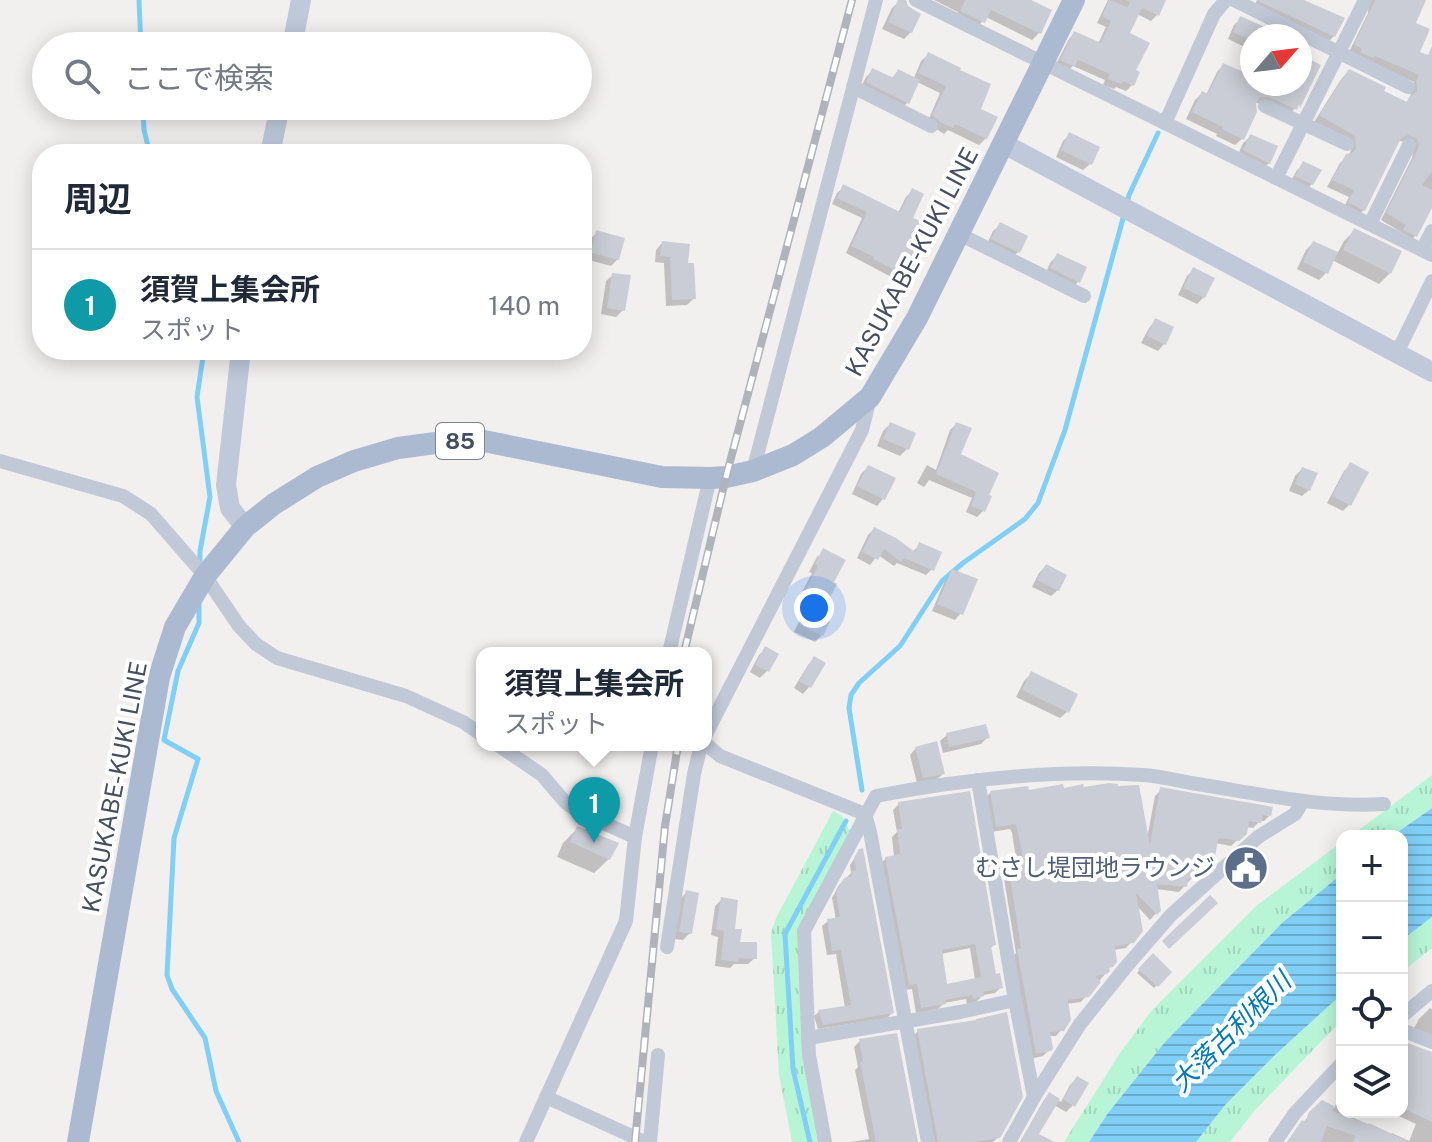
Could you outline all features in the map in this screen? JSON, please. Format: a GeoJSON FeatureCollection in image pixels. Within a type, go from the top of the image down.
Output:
{"type":"FeatureCollection","features":[{"type":"Feature","properties":{"kind":"main road","name":"KASUKABE-KUKI LINE"},"geometry":{"type":"LineString","coordinates":[[78,1142],[159,677],[175,627],[205,576],[245,527],[317,477],[354,461],[398,448],[484,441],[662,477],[710,478],[753,471],[793,455],[812,443],[870,397],[917,318],[1074,0]]}},
{"type":"Feature","properties":{"kind":"street"},"geometry":{"type":"LineString","coordinates":[[295,32],[301,0]]}},
{"type":"Feature","properties":{"kind":"street"},"geometry":{"type":"LineString","coordinates":[[753,471],[876,0]]}},
{"type":"Feature","properties":{"kind":"street"},"geometry":{"type":"LineString","coordinates":[[1165,123],[1214,14],[1226,0]]}},
{"type":"Feature","properties":{"kind":"street"},"geometry":{"type":"LineString","coordinates":[[1234,0],[1408,87]]}},
{"type":"Feature","properties":{"kind":"street"},"geometry":{"type":"LineString","coordinates":[[1276,178],[1365,0]]}},
{"type":"Feature","properties":{"kind":"street"},"geometry":{"type":"LineString","coordinates":[[922,1],[1427,252],[1432,231]]}},
{"type":"Feature","properties":{"kind":"street"},"geometry":{"type":"LineString","coordinates":[[853,87],[931,126]]}},
{"type":"Feature","properties":{"kind":"street"},"geometry":{"type":"LineString","coordinates":[[1265,106],[1347,144]]}},
{"type":"Feature","properties":{"kind":"street"},"geometry":{"type":"LineString","coordinates":[[272,144],[277,120]]}},
{"type":"Feature","properties":{"kind":"street"},"geometry":{"type":"LineString","coordinates":[[1004,144],[1432,372]]}},
{"type":"Feature","properties":{"kind":"street"},"geometry":{"type":"LineString","coordinates":[[1370,224],[1409,145]]}},
{"type":"Feature","properties":{"kind":"street"},"geometry":{"type":"LineString","coordinates":[[959,234],[1084,296]]}},
{"type":"Feature","properties":{"kind":"street"},"geometry":{"type":"LineString","coordinates":[[1397,353],[1432,281]]}},
{"type":"Feature","properties":{"kind":"street"},"geometry":{"type":"LineString","coordinates":[[240,360],[226,485],[230,508],[245,527]]}},
{"type":"Feature","properties":{"kind":"street"},"geometry":{"type":"LineString","coordinates":[[712,722],[862,430],[870,397]]}},
{"type":"Feature","properties":{"kind":"street"},"geometry":{"type":"LineString","coordinates":[[0,461],[123,496],[151,514],[205,576],[239,626],[256,644],[277,658],[406,696],[476,731]]}},
{"type":"Feature","properties":{"kind":"street"},"geometry":{"type":"LineString","coordinates":[[670,647],[710,478]]}},
{"type":"Feature","properties":{"kind":"street"},"geometry":{"type":"LineString","coordinates":[[712,750],[720,756],[865,814]]}},
{"type":"Feature","properties":{"kind":"street"},"geometry":{"type":"LineString","coordinates":[[507,751],[542,775],[565,802],[579,812],[635,837]]}},
{"type":"Feature","properties":{"kind":"street"},"geometry":{"type":"LineString","coordinates":[[526,1142],[626,921],[635,837],[651,751]]}},
{"type":"Feature","properties":{"kind":"street"},"geometry":{"type":"LineString","coordinates":[[667,947],[694,774],[702,751]]}},
{"type":"Feature","properties":{"kind":"street"},"geometry":{"type":"LineString","coordinates":[[825,1142],[809,1055],[804,931],[876,796],[1035,774],[1145,775],[1303,801],[1355,806],[1384,804]]}},
{"type":"Feature","properties":{"kind":"street"},"geometry":{"type":"LineString","coordinates":[[978,780],[1034,1097]]}},
{"type":"Feature","properties":{"kind":"street"},"geometry":{"type":"LineString","coordinates":[[1009,1142],[1080,1024],[1171,915],[1258,837],[1295,814],[1303,801]]}},
{"type":"Feature","properties":{"kind":"street"},"geometry":{"type":"LineString","coordinates":[[865,814],[928,1142]]}},
{"type":"Feature","properties":{"kind":"street"},"geometry":{"type":"LineString","coordinates":[[1408,1011],[1432,991]]}},
{"type":"Feature","properties":{"kind":"street"},"geometry":{"type":"LineString","coordinates":[[808,1038],[1015,1000]]}},
{"type":"Feature","properties":{"kind":"street"},"geometry":{"type":"LineString","coordinates":[[1408,1032],[1432,1042]]}},
{"type":"Feature","properties":{"kind":"street"},"geometry":{"type":"LineString","coordinates":[[546,1097],[648,1142],[658,1055]]}},
{"type":"Feature","properties":{"kind":"street"},"geometry":{"type":"LineString","coordinates":[[1275,1142],[1295,1113],[1336,1069]]}},
{"type":"Feature","properties":{"kind":"green space"},"geometry":{"type":"Polygon","coordinates":[[[1432,775],[1432,808],[1401,830],[1359,830],[1432,775]]]}},
{"type":"Feature","properties":{"kind":"green space"},"geometry":{"type":"Polygon","coordinates":[[[833,811],[842,816],[851,833],[798,930],[821,1142],[792,1142],[779,1075],[771,933],[833,811]]]}},
{"type":"Feature","properties":{"kind":"green space"},"geometry":{"type":"Polygon","coordinates":[[[1336,846],[1336,879],[1283,922],[1165,1042],[1108,1113],[1089,1142],[1064,1142],[1120,1053],[1152,1010],[1256,906],[1336,846]]]}},
{"type":"Feature","properties":{"kind":"green space"},"geometry":{"type":"Polygon","coordinates":[[[1432,917],[1432,948],[1408,967],[1408,935],[1432,917]]]}},
{"type":"Feature","properties":{"kind":"green space"},"geometry":{"type":"Polygon","coordinates":[[[1336,999],[1336,1026],[1256,1109],[1230,1142],[1196,1142],[1226,1104],[1336,999]]]}},
{"type":"Feature","properties":{"kind":"water"},"geometry":{"type":"Polygon","coordinates":[[[1432,808],[1432,917],[1408,935],[1408,830],[1401,830],[1432,808]]]}},
{"type":"Feature","properties":{"kind":"water","name":"大落古利根川"},"geometry":{"type":"Polygon","coordinates":[[[1336,879],[1336,999],[1226,1104],[1196,1142],[1089,1142],[1108,1113],[1165,1042],[1283,922],[1336,879]]]}},
{"type":"Feature","properties":{"kind":"building"},"geometry":{"type":"Polygon","coordinates":[[[898,0],[906,0],[908,6],[921,14],[912,33],[888,22],[898,0]]]}},
{"type":"Feature","properties":{"kind":"building"},"geometry":{"type":"Polygon","coordinates":[[[965,0],[1031,0],[1052,10],[1041,34],[991,10],[985,23],[960,11],[965,0]]]}},
{"type":"Feature","properties":{"kind":"building"},"geometry":{"type":"Polygon","coordinates":[[[1109,0],[1128,7],[1130,2],[1125,0],[1166,0],[1159,16],[1142,8],[1130,33],[1150,43],[1136,70],[1140,72],[1134,86],[1108,79],[1110,74],[1078,60],[1075,67],[1060,60],[1074,31],[1101,43],[1111,21],[1102,16],[1109,0]]]}},
{"type":"Feature","properties":{"kind":"building"},"geometry":{"type":"Polygon","coordinates":[[[1256,0],[1304,0],[1345,18],[1335,37],[1256,0]]]}},
{"type":"Feature","properties":{"kind":"building"},"geometry":{"type":"Polygon","coordinates":[[[1375,0],[1426,0],[1416,23],[1430,29],[1420,52],[1428,55],[1432,46],[1432,172],[1422,185],[1432,190],[1432,208],[1417,237],[1403,230],[1406,225],[1386,213],[1418,149],[1417,139],[1408,135],[1400,140],[1365,211],[1348,202],[1354,190],[1332,180],[1346,154],[1356,149],[1355,136],[1319,115],[1349,69],[1386,87],[1384,91],[1407,102],[1417,91],[1419,75],[1360,52],[1362,49],[1354,44],[1375,0]]]}},
{"type":"Feature","properties":{"kind":"building"},"geometry":{"type":"Polygon","coordinates":[[[1240,16],[1258,24],[1240,24],[1240,35],[1233,32],[1240,16]]]}},
{"type":"Feature","properties":{"kind":"building"},"geometry":{"type":"Polygon","coordinates":[[[928,52],[991,84],[981,109],[998,117],[987,139],[955,124],[953,128],[932,115],[946,86],[918,73],[928,52]]]}},
{"type":"Feature","properties":{"kind":"building"},"geometry":{"type":"Polygon","coordinates":[[[1312,60],[1321,65],[1312,83],[1312,60]]]}},
{"type":"Feature","properties":{"kind":"building"},"geometry":{"type":"Polygon","coordinates":[[[1223,63],[1240,71],[1240,96],[1306,96],[1297,110],[1269,97],[1260,97],[1256,103],[1257,112],[1244,140],[1192,112],[1202,91],[1208,94],[1223,63]]]}},
{"type":"Feature","properties":{"kind":"building"},"geometry":{"type":"Polygon","coordinates":[[[872,68],[894,78],[898,69],[920,80],[909,104],[866,82],[872,68]]]}},
{"type":"Feature","properties":{"kind":"building"},"geometry":{"type":"Polygon","coordinates":[[[1069,132],[1100,147],[1092,165],[1061,150],[1069,132]]]}},
{"type":"Feature","properties":{"kind":"building"},"geometry":{"type":"Polygon","coordinates":[[[1250,134],[1278,146],[1270,164],[1243,150],[1250,134]]]}},
{"type":"Feature","properties":{"kind":"building"},"geometry":{"type":"Polygon","coordinates":[[[1303,161],[1322,170],[1313,185],[1295,176],[1303,161]]]}},
{"type":"Feature","properties":{"kind":"building"},"geometry":{"type":"Polygon","coordinates":[[[843,184],[900,212],[912,188],[924,194],[913,218],[927,224],[903,274],[851,246],[867,212],[837,198],[843,184]]]}},
{"type":"Feature","properties":{"kind":"building"},"geometry":{"type":"Polygon","coordinates":[[[1000,222],[1028,236],[1020,253],[991,239],[1000,222]]]}},
{"type":"Feature","properties":{"kind":"building"},"geometry":{"type":"Polygon","coordinates":[[[1354,228],[1402,251],[1391,274],[1343,250],[1354,228]]]}},
{"type":"Feature","properties":{"kind":"building"},"geometry":{"type":"Polygon","coordinates":[[[596,230],[625,238],[619,260],[592,253],[596,230]]]}},
{"type":"Feature","properties":{"kind":"building"},"geometry":{"type":"Polygon","coordinates":[[[662,241],[690,244],[688,263],[694,263],[696,299],[672,300],[670,257],[660,256],[662,241]]]}},
{"type":"Feature","properties":{"kind":"building"},"geometry":{"type":"Polygon","coordinates":[[[1313,241],[1338,252],[1328,274],[1303,262],[1313,241]]]}},
{"type":"Feature","properties":{"kind":"building"},"geometry":{"type":"Polygon","coordinates":[[[1057,253],[1087,267],[1080,283],[1050,268],[1057,253]]]}},
{"type":"Feature","properties":{"kind":"building"},"geometry":{"type":"Polygon","coordinates":[[[1193,267],[1215,278],[1205,298],[1183,288],[1193,267]]]}},
{"type":"Feature","properties":{"kind":"building"},"geometry":{"type":"Polygon","coordinates":[[[612,273],[631,275],[625,311],[607,308],[612,273]]]}},
{"type":"Feature","properties":{"kind":"building"},"geometry":{"type":"Polygon","coordinates":[[[1155,318],[1174,327],[1166,345],[1147,336],[1155,318]]]}},
{"type":"Feature","properties":{"kind":"building"},"geometry":{"type":"Polygon","coordinates":[[[890,422],[916,433],[909,450],[883,439],[890,422]]]}},
{"type":"Feature","properties":{"kind":"building"},"geometry":{"type":"Polygon","coordinates":[[[956,422],[972,428],[961,454],[999,473],[985,512],[971,506],[976,492],[936,474],[956,422]]]}},
{"type":"Feature","properties":{"kind":"building"},"geometry":{"type":"Polygon","coordinates":[[[1350,462],[1369,472],[1351,506],[1332,496],[1350,462]]]}},
{"type":"Feature","properties":{"kind":"building"},"geometry":{"type":"Polygon","coordinates":[[[868,465],[896,478],[885,500],[857,486],[868,465]]]}},
{"type":"Feature","properties":{"kind":"building"},"geometry":{"type":"Polygon","coordinates":[[[1302,467],[1318,473],[1310,491],[1295,484],[1302,467]]]}},
{"type":"Feature","properties":{"kind":"building"},"geometry":{"type":"Polygon","coordinates":[[[874,527],[915,552],[919,542],[942,552],[934,571],[904,558],[901,562],[884,549],[878,560],[862,552],[874,527]]]}},
{"type":"Feature","properties":{"kind":"building"},"geometry":{"type":"Polygon","coordinates":[[[823,548],[846,560],[820,617],[830,622],[823,636],[800,625],[813,596],[805,591],[823,548]]]}},
{"type":"Feature","properties":{"kind":"building"},"geometry":{"type":"Polygon","coordinates":[[[1046,564],[1067,575],[1059,591],[1037,580],[1046,564]]]}},
{"type":"Feature","properties":{"kind":"building"},"geometry":{"type":"Polygon","coordinates":[[[952,569],[978,579],[963,615],[937,604],[952,569]]]}},
{"type":"Feature","properties":{"kind":"building"},"geometry":{"type":"Polygon","coordinates":[[[765,646],[779,654],[769,672],[755,665],[765,646]]]}},
{"type":"Feature","properties":{"kind":"building"},"geometry":{"type":"Polygon","coordinates":[[[814,656],[826,663],[811,688],[799,681],[814,656]]]}},
{"type":"Feature","properties":{"kind":"building"},"geometry":{"type":"Polygon","coordinates":[[[1031,671],[1078,694],[1069,713],[1022,690],[1031,671]]]}},
{"type":"Feature","properties":{"kind":"building"},"geometry":{"type":"Polygon","coordinates":[[[986,724],[990,738],[949,747],[946,733],[986,724]]]}},
{"type":"Feature","properties":{"kind":"building"},"geometry":{"type":"Polygon","coordinates":[[[937,741],[945,774],[923,778],[915,747],[937,741]]]}},
{"type":"Feature","properties":{"kind":"building"},"geometry":{"type":"Polygon","coordinates":[[[1109,783],[1139,785],[1150,845],[1160,787],[1273,807],[1271,816],[1263,815],[1261,823],[1249,821],[1247,834],[1239,841],[1218,839],[1214,863],[1202,863],[1201,868],[1195,867],[1194,879],[1188,879],[1187,887],[1157,884],[1161,911],[1157,915],[1136,893],[1143,931],[1134,943],[1115,946],[1117,962],[1107,974],[1095,976],[1101,982],[1089,997],[1068,1000],[1071,1020],[1064,1031],[1050,1032],[1051,1051],[1036,1054],[1017,949],[1021,948],[1008,865],[1023,862],[1022,853],[1016,824],[996,827],[990,791],[1028,786],[1029,790],[1063,784],[1064,788],[1109,783]]]}},
{"type":"Feature","properties":{"kind":"building"},"geometry":{"type":"Polygon","coordinates":[[[970,791],[996,945],[991,946],[996,974],[1000,973],[1003,988],[983,992],[984,996],[973,999],[972,995],[921,1008],[917,984],[909,985],[885,857],[900,854],[897,829],[902,829],[898,802],[970,791]],[[975,944],[942,950],[947,984],[981,977],[975,944]]]}},
{"type":"Feature","properties":{"kind":"building"},"geometry":{"type":"Polygon","coordinates":[[[577,826],[619,843],[610,860],[570,842],[577,826]]]}},
{"type":"Feature","properties":{"kind":"building"},"geometry":{"type":"Polygon","coordinates":[[[863,848],[894,1013],[823,1025],[818,1010],[851,1005],[841,950],[832,951],[827,919],[840,917],[836,892],[844,878],[852,876],[851,871],[856,870],[854,858],[863,848]]]}},
{"type":"Feature","properties":{"kind":"building"},"geometry":{"type":"Polygon","coordinates":[[[686,890],[699,893],[692,934],[679,932],[686,890]]]}},
{"type":"Feature","properties":{"kind":"building"},"geometry":{"type":"Polygon","coordinates":[[[1210,895],[1218,903],[1169,949],[1162,941],[1210,895]]]}},
{"type":"Feature","properties":{"kind":"building"},"geometry":{"type":"Polygon","coordinates":[[[721,897],[738,900],[735,929],[742,929],[740,942],[757,942],[757,959],[739,958],[738,962],[721,960],[724,931],[716,929],[721,897]]]}},
{"type":"Feature","properties":{"kind":"building"},"geometry":{"type":"Polygon","coordinates":[[[1153,953],[1172,972],[1158,987],[1138,969],[1153,953]]]}},
{"type":"Feature","properties":{"kind":"building"},"geometry":{"type":"Polygon","coordinates":[[[1007,1012],[1023,1097],[1000,1138],[938,1142],[917,1029],[1007,1012]]]}},
{"type":"Feature","properties":{"kind":"building"},"geometry":{"type":"Polygon","coordinates":[[[897,1033],[918,1142],[876,1142],[860,1062],[863,1062],[859,1039],[897,1033]]]}},
{"type":"Feature","properties":{"kind":"building"},"geometry":{"type":"Polygon","coordinates":[[[1408,1043],[1432,1052],[1432,1122],[1408,1111],[1408,1043]]]}},
{"type":"Feature","properties":{"kind":"building"},"geometry":{"type":"Polygon","coordinates":[[[1077,1076],[1089,1083],[1075,1107],[1063,1099],[1077,1076]]]}},
{"type":"Feature","properties":{"kind":"building"},"geometry":{"type":"Polygon","coordinates":[[[1049,1092],[1060,1099],[1039,1134],[1055,1142],[1020,1142],[1049,1092]]]}},
{"type":"Feature","properties":{"kind":"building"},"geometry":{"type":"Polygon","coordinates":[[[1322,1100],[1334,1106],[1332,1111],[1336,1112],[1336,1118],[1369,1123],[1409,1142],[1353,1142],[1356,1136],[1327,1126],[1321,1142],[1287,1142],[1302,1120],[1305,1122],[1309,1112],[1322,1100]]]}},
{"type":"Feature","properties":{"kind":"waterway"},"geometry":{"type":"LineString","coordinates":[[139,0],[140,32]]}},
{"type":"Feature","properties":{"kind":"waterway"},"geometry":{"type":"LineString","coordinates":[[144,120],[148,144]]}},
{"type":"Feature","properties":{"kind":"waterway"},"geometry":{"type":"LineString","coordinates":[[1127,205],[1158,133]]}},
{"type":"Feature","properties":{"kind":"waterway"},"geometry":{"type":"LineString","coordinates":[[862,790],[849,708],[851,695],[859,683],[900,646],[942,581],[1025,519],[1038,503],[1065,430],[1124,215]]}},
{"type":"Feature","properties":{"kind":"waterway"},"geometry":{"type":"LineString","coordinates":[[200,566],[210,497],[197,397],[203,360]]}},
{"type":"Feature","properties":{"kind":"waterway"},"geometry":{"type":"LineString","coordinates":[[199,604],[199,623],[178,671],[164,740],[198,759],[174,838],[167,975],[172,989],[205,1038],[216,1091],[239,1142]]}},
{"type":"Feature","properties":{"kind":"waterway"},"geometry":{"type":"LineString","coordinates":[[810,1142],[793,1069],[785,934],[846,821]]}},
{"type":"Feature","properties":{"kind":"railway"},"geometry":{"type":"LineString","coordinates":[[685,647],[726,477],[852,0]]}},
{"type":"Feature","properties":{"kind":"railway"},"geometry":{"type":"LineString","coordinates":[[635,1142],[665,826],[677,751]]}},
{"type":"Feature","properties":{"kind":"place","name":"須賀上集会所"},"geometry":{"type":"Point","coordinates":[594,843]}},
{"type":"Feature","properties":{"kind":"place","name":"むさし堤団地ラウンジ"},"geometry":{"type":"Point","coordinates":[1246,868]}}]}
